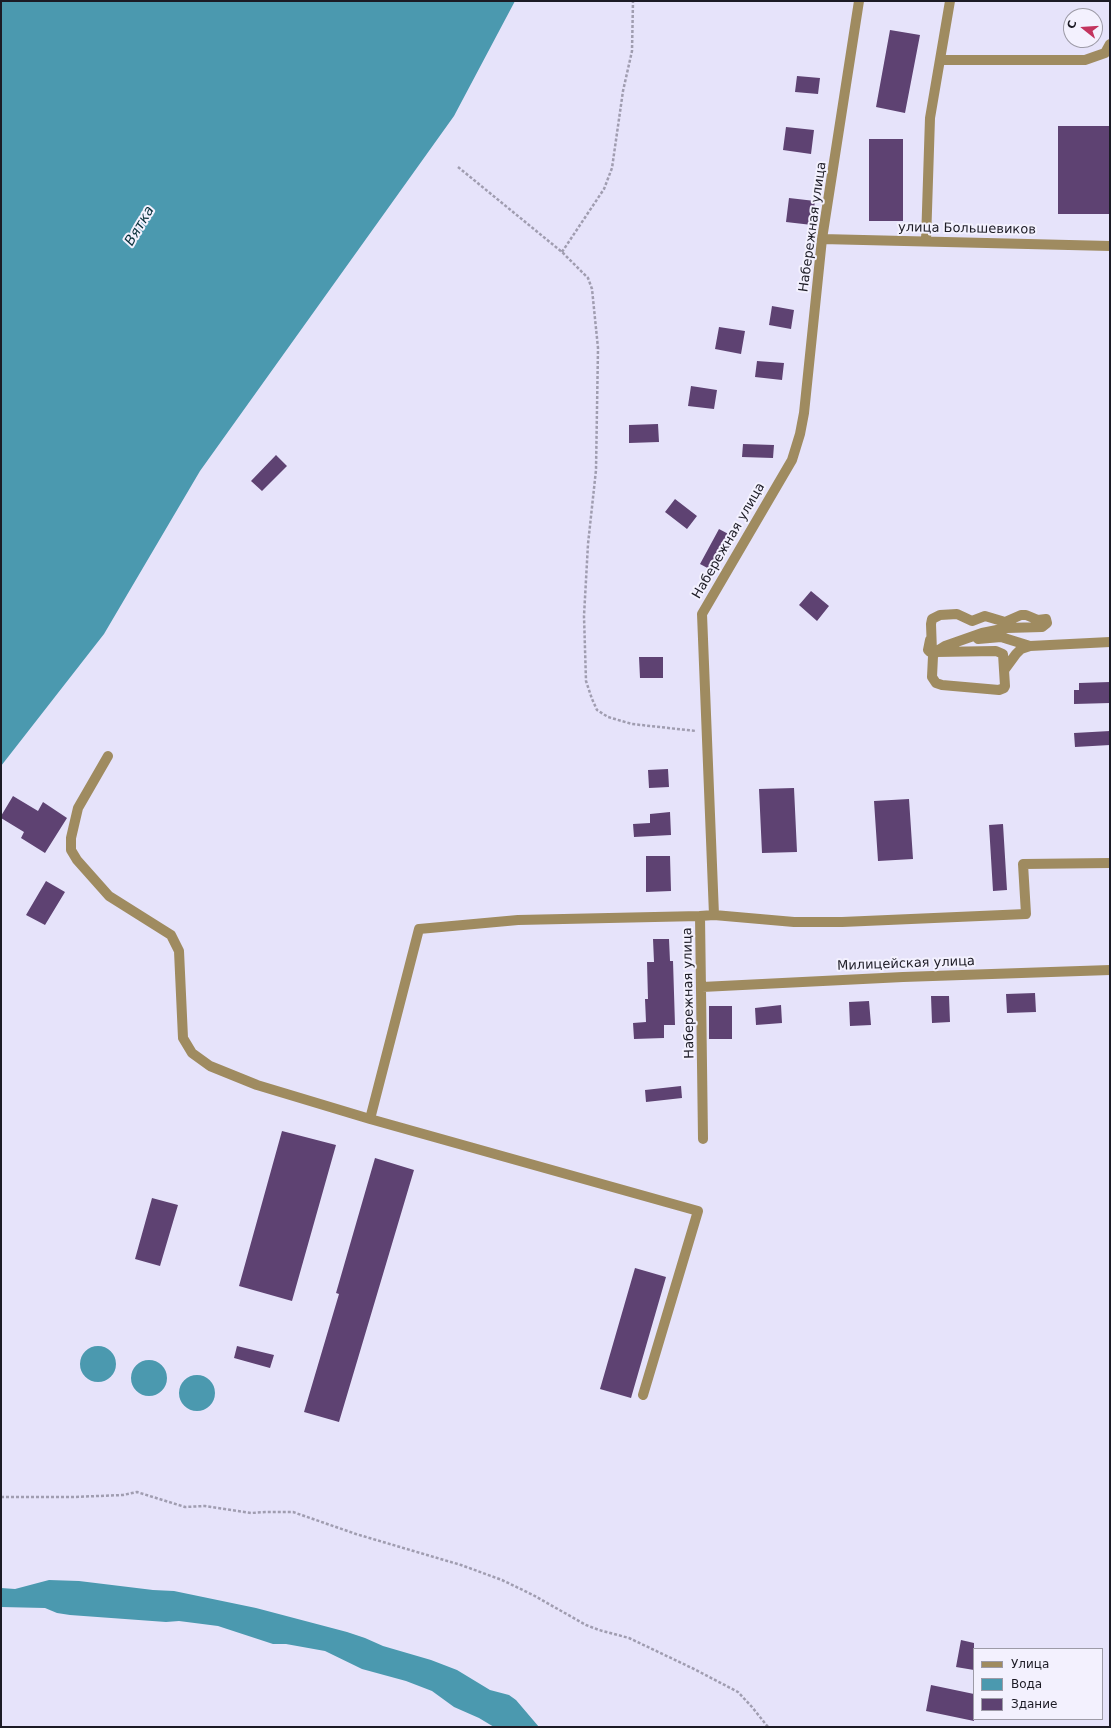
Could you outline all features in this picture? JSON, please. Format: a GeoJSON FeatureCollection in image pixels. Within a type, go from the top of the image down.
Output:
{"type":"FeatureCollection","features":[{"type":"Feature","properties":{"kind":"street","name":"Набережная улица"},"geometry":{"type":"LineString","coordinates":[[704,1139],[700,916],[714,915],[702,614],[792,460],[804,412],[822,239],[859,1]]}},
{"type":"Feature","properties":{"kind":"street"},"geometry":{"type":"LineString","coordinates":[[926,241],[930,118],[950,1]]}},
{"type":"Feature","properties":{"kind":"street"},"geometry":{"type":"LineString","coordinates":[[940,60],[1085,60],[1105,53],[1110,44]]}},
{"type":"Feature","properties":{"kind":"street","name":"улица Большевиков"},"geometry":{"type":"LineString","coordinates":[[822,239],[1110,246]]}},
{"type":"Feature","properties":{"kind":"street"},"geometry":{"type":"LineString","coordinates":[[1001,637],[1005,669],[1005,686],[1002,689],[994,690],[967,688],[942,685],[933,681],[932,659],[934,652],[945,646],[996,630],[1042,627],[1047,623],[1046,619],[1038,620],[1026,615],[1021,615],[1005,622],[985,616],[972,621],[957,614],[940,615],[932,619],[929,652],[934,652],[996,651],[1003,654]]}},
{"type":"Feature","properties":{"kind":"street"},"geometry":{"type":"LineString","coordinates":[[963,640],[1001,637],[1030,646]]}},
{"type":"Feature","properties":{"kind":"street"},"geometry":{"type":"LineString","coordinates":[[1005,669],[1021,649],[1030,646],[1110,642]]}},
{"type":"Feature","properties":{"kind":"street"},"geometry":{"type":"LineString","coordinates":[[108,756],[78,808],[71,838],[71,850],[77,860],[109,896],[171,935],[179,951],[183,1038],[192,1053],[210,1066],[257,1085],[370,1119],[698,1211],[643,1395]]}},
{"type":"Feature","properties":{"kind":"street"},"geometry":{"type":"LineString","coordinates":[[714,915],[794,922],[842,922],[1026,914],[1023,864],[1110,863]]}},
{"type":"Feature","properties":{"kind":"street"},"geometry":{"type":"LineString","coordinates":[[370,1119],[420,929],[518,920],[700,916]]}},
{"type":"Feature","properties":{"kind":"street","name":"Милицейская улица"},"geometry":{"type":"LineString","coordinates":[[702,987],[903,977],[1110,970]]}},
{"type":"Feature","properties":{"kind":"path"},"geometry":{"type":"LineString","coordinates":[[562,252],[604,189],[612,168],[632,51],[633,1]]}},
{"type":"Feature","properties":{"kind":"path"},"geometry":{"type":"LineString","coordinates":[[458,167],[562,252],[588,278],[592,289],[598,348],[596,470],[588,544],[584,616],[586,681],[597,710],[608,717],[632,724],[707,732]]}},
{"type":"Feature","properties":{"kind":"path"},"geometry":{"type":"LineString","coordinates":[[1,1497],[73,1497],[124,1495],[136,1492],[185,1507],[205,1506],[251,1514],[265,1512],[293,1512],[356,1534],[461,1565],[502,1580],[534,1595],[586,1625],[605,1632],[629,1638],[738,1692],[768,1727]]}},
{"type":"Feature","properties":{"kind":"water","name":"Вятка"},"geometry":{"type":"Polygon","coordinates":[[[1,1],[515,1],[454,116],[200,471],[104,634],[1,766],[1,1]]]}},
{"type":"Feature","properties":{"kind":"water"},"geometry":{"type":"Polygon","coordinates":[[[102,1346],[111,1351],[115,1357],[115,1371],[111,1377],[102,1382],[94,1382],[85,1377],[81,1371],[80,1360],[85,1351],[91,1347],[102,1346]]]}},
{"type":"Feature","properties":{"kind":"water"},"geometry":{"type":"Polygon","coordinates":[[[153,1360],[162,1365],[166,1371],[166,1385],[162,1391],[153,1396],[145,1396],[136,1391],[132,1385],[131,1374],[136,1365],[142,1361],[153,1360]]]}},
{"type":"Feature","properties":{"kind":"water"},"geometry":{"type":"Polygon","coordinates":[[[201,1375],[210,1380],[214,1386],[214,1400],[210,1406],[201,1411],[193,1411],[184,1406],[180,1400],[179,1389],[184,1380],[190,1376],[201,1375]]]}},
{"type":"Feature","properties":{"kind":"water"},"geometry":{"type":"Polygon","coordinates":[[[49,1580],[79,1581],[153,1590],[174,1591],[256,1608],[347,1632],[383,1646],[431,1660],[457,1670],[490,1690],[509,1695],[516,1700],[539,1727],[494,1727],[479,1718],[454,1707],[432,1691],[406,1681],[362,1669],[325,1651],[286,1644],[273,1644],[218,1626],[179,1621],[166,1622],[70,1615],[57,1613],[45,1608],[1,1607],[1,1588],[15,1589],[49,1580]]]}},
{"type":"Feature","properties":{"kind":"building"},"geometry":{"type":"Polygon","coordinates":[[[890,30],[920,35],[905,113],[876,107],[890,30]]]}},
{"type":"Feature","properties":{"kind":"building"},"geometry":{"type":"Polygon","coordinates":[[[797,76],[820,78],[818,94],[795,92],[797,76]]]}},
{"type":"Feature","properties":{"kind":"building"},"geometry":{"type":"Polygon","coordinates":[[[1058,126],[1110,126],[1110,214],[1058,214],[1058,126]]]}},
{"type":"Feature","properties":{"kind":"building"},"geometry":{"type":"Polygon","coordinates":[[[786,127],[814,130],[811,154],[783,150],[786,127]]]}},
{"type":"Feature","properties":{"kind":"building"},"geometry":{"type":"Polygon","coordinates":[[[869,139],[903,139],[903,221],[869,221],[869,139]]]}},
{"type":"Feature","properties":{"kind":"building"},"geometry":{"type":"Polygon","coordinates":[[[789,198],[815,201],[812,225],[786,222],[789,198]]]}},
{"type":"Feature","properties":{"kind":"building"},"geometry":{"type":"Polygon","coordinates":[[[772,306],[794,310],[791,329],[769,325],[772,306]]]}},
{"type":"Feature","properties":{"kind":"building"},"geometry":{"type":"Polygon","coordinates":[[[719,327],[745,331],[741,354],[715,349],[719,327]]]}},
{"type":"Feature","properties":{"kind":"building"},"geometry":{"type":"Polygon","coordinates":[[[757,361],[784,363],[782,380],[755,377],[757,361]]]}},
{"type":"Feature","properties":{"kind":"building"},"geometry":{"type":"Polygon","coordinates":[[[691,386],[717,390],[714,409],[688,406],[691,386]]]}},
{"type":"Feature","properties":{"kind":"building"},"geometry":{"type":"Polygon","coordinates":[[[658,424],[659,442],[629,443],[629,425],[658,424]]]}},
{"type":"Feature","properties":{"kind":"building"},"geometry":{"type":"Polygon","coordinates":[[[743,444],[774,445],[773,458],[742,457],[743,444]]]}},
{"type":"Feature","properties":{"kind":"building"},"geometry":{"type":"Polygon","coordinates":[[[276,455],[287,466],[262,491],[251,481],[276,455]]]}},
{"type":"Feature","properties":{"kind":"building"},"geometry":{"type":"Polygon","coordinates":[[[675,499],[697,516],[687,529],[665,512],[675,499]]]}},
{"type":"Feature","properties":{"kind":"building"},"geometry":{"type":"Polygon","coordinates":[[[719,529],[734,537],[715,572],[700,564],[719,529]]]}},
{"type":"Feature","properties":{"kind":"building"},"geometry":{"type":"Polygon","coordinates":[[[811,591],[829,606],[817,621],[799,605],[811,591]]]}},
{"type":"Feature","properties":{"kind":"building"},"geometry":{"type":"Polygon","coordinates":[[[639,657],[663,657],[663,678],[640,678],[639,657]]]}},
{"type":"Feature","properties":{"kind":"building"},"geometry":{"type":"Polygon","coordinates":[[[1110,682],[1110,703],[1074,704],[1074,690],[1079,690],[1079,683],[1110,682]]]}},
{"type":"Feature","properties":{"kind":"building"},"geometry":{"type":"Polygon","coordinates":[[[1110,731],[1110,745],[1075,747],[1074,733],[1110,731]]]}},
{"type":"Feature","properties":{"kind":"building"},"geometry":{"type":"Polygon","coordinates":[[[668,769],[669,787],[649,788],[648,770],[668,769]]]}},
{"type":"Feature","properties":{"kind":"building"},"geometry":{"type":"Polygon","coordinates":[[[794,788],[797,852],[762,853],[759,789],[794,788]]]}},
{"type":"Feature","properties":{"kind":"building"},"geometry":{"type":"Polygon","coordinates":[[[13,796],[38,811],[43,802],[67,818],[45,853],[21,838],[24,832],[1,818],[13,796]]]}},
{"type":"Feature","properties":{"kind":"building"},"geometry":{"type":"Polygon","coordinates":[[[909,799],[913,859],[878,861],[874,801],[909,799]]]}},
{"type":"Feature","properties":{"kind":"building"},"geometry":{"type":"Polygon","coordinates":[[[670,812],[671,835],[634,837],[633,824],[650,823],[650,814],[670,812]]]}},
{"type":"Feature","properties":{"kind":"building"},"geometry":{"type":"Polygon","coordinates":[[[1003,824],[1007,890],[993,891],[989,825],[1003,824]]]}},
{"type":"Feature","properties":{"kind":"building"},"geometry":{"type":"Polygon","coordinates":[[[646,856],[670,856],[671,891],[646,892],[646,856]]]}},
{"type":"Feature","properties":{"kind":"building"},"geometry":{"type":"Polygon","coordinates":[[[46,881],[65,892],[45,925],[26,915],[46,881]]]}},
{"type":"Feature","properties":{"kind":"building"},"geometry":{"type":"Polygon","coordinates":[[[653,939],[669,939],[670,961],[673,961],[675,1025],[664,1025],[664,1038],[634,1039],[633,1023],[646,1022],[645,999],[648,999],[647,962],[654,962],[653,939]]]}},
{"type":"Feature","properties":{"kind":"building"},"geometry":{"type":"Polygon","coordinates":[[[1035,993],[1036,1012],[1007,1013],[1006,994],[1035,993]]]}},
{"type":"Feature","properties":{"kind":"building"},"geometry":{"type":"Polygon","coordinates":[[[931,996],[949,996],[950,1022],[932,1023],[931,996]]]}},
{"type":"Feature","properties":{"kind":"building"},"geometry":{"type":"Polygon","coordinates":[[[869,1001],[871,1025],[850,1026],[849,1002],[869,1001]]]}},
{"type":"Feature","properties":{"kind":"building"},"geometry":{"type":"Polygon","coordinates":[[[781,1005],[782,1023],[756,1025],[755,1008],[781,1005]]]}},
{"type":"Feature","properties":{"kind":"building"},"geometry":{"type":"Polygon","coordinates":[[[709,1006],[732,1006],[732,1039],[709,1039],[709,1006]]]}},
{"type":"Feature","properties":{"kind":"building"},"geometry":{"type":"Polygon","coordinates":[[[681,1086],[682,1098],[646,1102],[645,1090],[681,1086]]]}},
{"type":"Feature","properties":{"kind":"building"},"geometry":{"type":"Polygon","coordinates":[[[282,1131],[336,1145],[292,1301],[239,1286],[282,1131]]]}},
{"type":"Feature","properties":{"kind":"building"},"geometry":{"type":"Polygon","coordinates":[[[375,1158],[414,1170],[339,1422],[304,1412],[339,1294],[336,1293],[375,1158]]]}},
{"type":"Feature","properties":{"kind":"building"},"geometry":{"type":"Polygon","coordinates":[[[152,1198],[178,1205],[160,1266],[135,1259],[152,1198]]]}},
{"type":"Feature","properties":{"kind":"building"},"geometry":{"type":"Polygon","coordinates":[[[635,1268],[666,1277],[631,1398],[600,1389],[635,1268]]]}},
{"type":"Feature","properties":{"kind":"building"},"geometry":{"type":"Polygon","coordinates":[[[237,1346],[274,1355],[270,1368],[234,1358],[237,1346]]]}},
{"type":"Feature","properties":{"kind":"building"},"geometry":{"type":"Polygon","coordinates":[[[961,1640],[974,1643],[973,1670],[956,1667],[961,1640]]]}},
{"type":"Feature","properties":{"kind":"building"},"geometry":{"type":"Polygon","coordinates":[[[931,1685],[973,1694],[974,1721],[926,1711],[931,1685]]]}}]}
